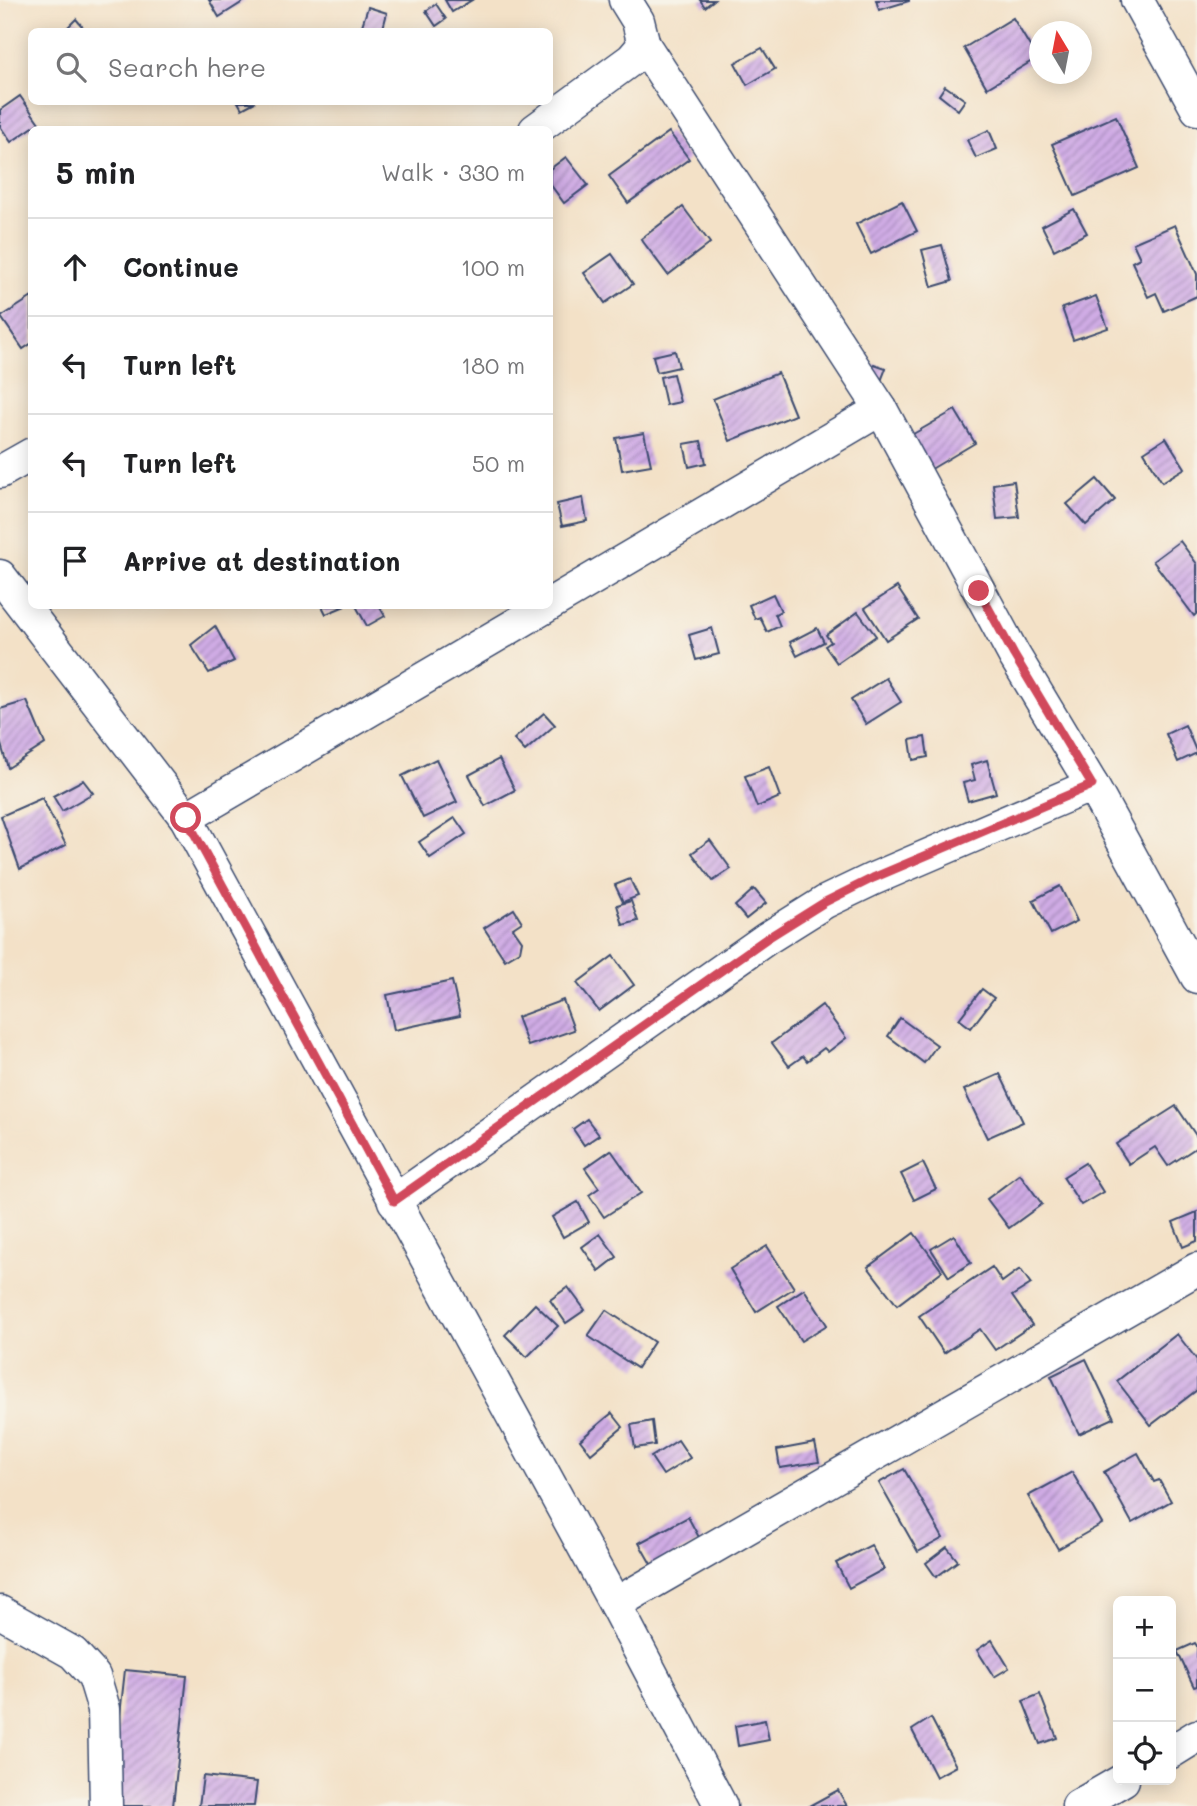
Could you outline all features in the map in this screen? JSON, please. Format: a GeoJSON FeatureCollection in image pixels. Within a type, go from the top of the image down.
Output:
{"type":"FeatureCollection","features":[{"type":"Feature","properties":{"kind":"street"},"geometry":{"type":"LineString","coordinates":[[625,0],[638,21],[645,45],[881,409],[1014,655],[1092,785],[1197,977]]}},
{"type":"Feature","properties":{"kind":"street"},"geometry":{"type":"LineString","coordinates":[[1137,0],[1197,109]]}},
{"type":"Feature","properties":{"kind":"street"},"geometry":{"type":"LineString","coordinates":[[540,126],[632,58],[645,45]]}},
{"type":"Feature","properties":{"kind":"street"},"geometry":{"type":"LineString","coordinates":[[553,602],[881,409]]}},
{"type":"Feature","properties":{"kind":"street"},"geometry":{"type":"LineString","coordinates":[[0,472],[28,456]]}},
{"type":"Feature","properties":{"kind":"street"},"geometry":{"type":"LineString","coordinates":[[0,576],[186,818],[615,1604],[721,1806]]}},
{"type":"Feature","properties":{"kind":"street"},"geometry":{"type":"LineString","coordinates":[[186,818],[541,609]]}},
{"type":"Feature","properties":{"kind":"street"},"geometry":{"type":"LineString","coordinates":[[394,1201],[766,939],[825,902],[873,878],[1092,785]]}},
{"type":"Feature","properties":{"kind":"street"},"geometry":{"type":"LineString","coordinates":[[615,1604],[1197,1269]]}},
{"type":"Feature","properties":{"kind":"street"},"geometry":{"type":"LineString","coordinates":[[0,1612],[73,1653],[94,1676],[104,1709],[106,1806]]}},
{"type":"Feature","properties":{"kind":"street"},"geometry":{"type":"LineString","coordinates":[[1176,1749],[1197,1737]]}},
{"type":"Feature","properties":{"kind":"street"},"geometry":{"type":"LineString","coordinates":[[1078,1806],[1114,1785]]}},
{"type":"Feature","properties":{"kind":"building"},"geometry":{"type":"Polygon","coordinates":[[[209,0],[246,0],[219,17],[209,0]]]}},
{"type":"Feature","properties":{"kind":"building"},"geometry":{"type":"Polygon","coordinates":[[[445,0],[472,0],[452,12],[445,0]]]}},
{"type":"Feature","properties":{"kind":"building"},"geometry":{"type":"Polygon","coordinates":[[[700,0],[714,0],[705,7],[700,0]]]}},
{"type":"Feature","properties":{"kind":"building"},"geometry":{"type":"Polygon","coordinates":[[[876,0],[909,0],[909,1],[879,10],[876,0]]]}},
{"type":"Feature","properties":{"kind":"building"},"geometry":{"type":"Polygon","coordinates":[[[436,4],[446,19],[436,26],[426,11],[436,4]]]}},
{"type":"Feature","properties":{"kind":"building"},"geometry":{"type":"Polygon","coordinates":[[[368,7],[387,13],[383,28],[361,28],[368,7]]]}},
{"type":"Feature","properties":{"kind":"building"},"geometry":{"type":"Polygon","coordinates":[[[1013,18],[1029,45],[1029,63],[987,88],[964,48],[1013,18]]]}},
{"type":"Feature","properties":{"kind":"building"},"geometry":{"type":"Polygon","coordinates":[[[76,19],[84,28],[67,28],[76,19]]]}},
{"type":"Feature","properties":{"kind":"building"},"geometry":{"type":"Polygon","coordinates":[[[762,48],[775,69],[747,85],[735,63],[762,48]]]}},
{"type":"Feature","properties":{"kind":"building"},"geometry":{"type":"Polygon","coordinates":[[[945,86],[965,100],[958,110],[939,95],[945,86]]]}},
{"type":"Feature","properties":{"kind":"building"},"geometry":{"type":"Polygon","coordinates":[[[20,96],[39,123],[28,126],[28,130],[11,142],[0,126],[0,110],[20,96]]]}},
{"type":"Feature","properties":{"kind":"building"},"geometry":{"type":"Polygon","coordinates":[[[1116,116],[1139,168],[1075,196],[1052,144],[1116,116]]]}},
{"type":"Feature","properties":{"kind":"building"},"geometry":{"type":"Polygon","coordinates":[[[989,130],[997,149],[976,158],[967,140],[989,130]]]}},
{"type":"Feature","properties":{"kind":"building"},"geometry":{"type":"Polygon","coordinates":[[[669,132],[689,159],[628,203],[609,176],[669,132]]]}},
{"type":"Feature","properties":{"kind":"building"},"geometry":{"type":"Polygon","coordinates":[[[566,157],[588,185],[564,203],[553,188],[553,167],[566,157]]]}},
{"type":"Feature","properties":{"kind":"building"},"geometry":{"type":"Polygon","coordinates":[[[902,201],[917,231],[871,254],[856,224],[902,201]]]}},
{"type":"Feature","properties":{"kind":"building"},"geometry":{"type":"Polygon","coordinates":[[[683,207],[710,243],[668,275],[641,239],[683,207]]]}},
{"type":"Feature","properties":{"kind":"building"},"geometry":{"type":"Polygon","coordinates":[[[1074,209],[1087,233],[1054,250],[1042,226],[1074,209]]]}},
{"type":"Feature","properties":{"kind":"building"},"geometry":{"type":"Polygon","coordinates":[[[1175,225],[1197,274],[1197,296],[1164,311],[1156,293],[1148,297],[1132,262],[1140,258],[1133,243],[1175,225]]]}},
{"type":"Feature","properties":{"kind":"building"},"geometry":{"type":"Polygon","coordinates":[[[942,245],[952,281],[932,287],[922,250],[942,245]]]}},
{"type":"Feature","properties":{"kind":"building"},"geometry":{"type":"Polygon","coordinates":[[[612,254],[633,284],[605,303],[584,273],[612,254]]]}},
{"type":"Feature","properties":{"kind":"building"},"geometry":{"type":"Polygon","coordinates":[[[1096,296],[1108,328],[1073,340],[1062,308],[1096,296]]]}},
{"type":"Feature","properties":{"kind":"building"},"geometry":{"type":"Polygon","coordinates":[[[28,300],[28,346],[23,349],[1,317],[28,300]]]}},
{"type":"Feature","properties":{"kind":"building"},"geometry":{"type":"Polygon","coordinates":[[[675,351],[679,367],[657,372],[653,356],[675,351]]]}},
{"type":"Feature","properties":{"kind":"building"},"geometry":{"type":"Polygon","coordinates":[[[874,364],[886,368],[881,381],[869,377],[874,364]]]}},
{"type":"Feature","properties":{"kind":"building"},"geometry":{"type":"Polygon","coordinates":[[[778,373],[795,415],[730,441],[713,399],[778,373]]]}},
{"type":"Feature","properties":{"kind":"building"},"geometry":{"type":"Polygon","coordinates":[[[673,374],[680,402],[666,405],[660,377],[673,374]]]}},
{"type":"Feature","properties":{"kind":"building"},"geometry":{"type":"Polygon","coordinates":[[[955,410],[975,443],[928,471],[908,437],[955,410]]]}},
{"type":"Feature","properties":{"kind":"building"},"geometry":{"type":"Polygon","coordinates":[[[644,433],[651,465],[622,470],[616,438],[644,433]]]}},
{"type":"Feature","properties":{"kind":"building"},"geometry":{"type":"Polygon","coordinates":[[[1166,438],[1185,468],[1162,482],[1144,452],[1166,438]]]}},
{"type":"Feature","properties":{"kind":"building"},"geometry":{"type":"Polygon","coordinates":[[[701,441],[706,463],[689,467],[684,444],[701,441]]]}},
{"type":"Feature","properties":{"kind":"building"},"geometry":{"type":"Polygon","coordinates":[[[1097,479],[1115,500],[1086,525],[1067,504],[1097,479]]]}},
{"type":"Feature","properties":{"kind":"building"},"geometry":{"type":"Polygon","coordinates":[[[1014,481],[1019,517],[997,519],[993,484],[1014,481]]]}},
{"type":"Feature","properties":{"kind":"building"},"geometry":{"type":"Polygon","coordinates":[[[583,498],[587,521],[562,526],[557,504],[583,498]]]}},
{"type":"Feature","properties":{"kind":"building"},"geometry":{"type":"Polygon","coordinates":[[[1180,541],[1197,564],[1197,613],[1194,616],[1153,561],[1180,541]]]}},
{"type":"Feature","properties":{"kind":"building"},"geometry":{"type":"Polygon","coordinates":[[[897,587],[918,619],[886,640],[865,608],[897,587]]]}},
{"type":"Feature","properties":{"kind":"building"},"geometry":{"type":"Polygon","coordinates":[[[773,594],[781,611],[775,614],[780,626],[767,632],[760,617],[755,619],[749,605],[773,594]]]}},
{"type":"Feature","properties":{"kind":"building"},"geometry":{"type":"Polygon","coordinates":[[[324,609],[338,609],[326,614],[324,609]]]}},
{"type":"Feature","properties":{"kind":"building"},"geometry":{"type":"Polygon","coordinates":[[[358,609],[381,609],[385,616],[367,626],[358,609]]]}},
{"type":"Feature","properties":{"kind":"building"},"geometry":{"type":"Polygon","coordinates":[[[858,612],[876,636],[837,663],[825,646],[831,642],[826,635],[858,612]]]}},
{"type":"Feature","properties":{"kind":"building"},"geometry":{"type":"Polygon","coordinates":[[[215,626],[234,661],[209,673],[191,645],[215,626]]]}},
{"type":"Feature","properties":{"kind":"building"},"geometry":{"type":"Polygon","coordinates":[[[712,628],[719,654],[696,660],[689,635],[712,628]]]}},
{"type":"Feature","properties":{"kind":"building"},"geometry":{"type":"Polygon","coordinates":[[[817,628],[824,642],[797,656],[790,642],[817,628]]]}},
{"type":"Feature","properties":{"kind":"building"},"geometry":{"type":"Polygon","coordinates":[[[886,678],[901,702],[866,724],[851,700],[886,678]]]}},
{"type":"Feature","properties":{"kind":"building"},"geometry":{"type":"Polygon","coordinates":[[[27,701],[45,744],[8,768],[0,741],[0,709],[27,701]]]}},
{"type":"Feature","properties":{"kind":"building"},"geometry":{"type":"Polygon","coordinates":[[[544,713],[555,725],[525,751],[514,739],[544,713]]]}},
{"type":"Feature","properties":{"kind":"building"},"geometry":{"type":"Polygon","coordinates":[[[1185,725],[1197,753],[1178,762],[1166,734],[1185,725]]]}},
{"type":"Feature","properties":{"kind":"building"},"geometry":{"type":"Polygon","coordinates":[[[925,737],[928,757],[913,760],[910,740],[925,737]]]}},
{"type":"Feature","properties":{"kind":"building"},"geometry":{"type":"Polygon","coordinates":[[[436,759],[457,802],[423,818],[402,776],[436,759]]]}},
{"type":"Feature","properties":{"kind":"building"},"geometry":{"type":"Polygon","coordinates":[[[499,759],[515,790],[485,806],[469,775],[499,759]]]}},
{"type":"Feature","properties":{"kind":"building"},"geometry":{"type":"Polygon","coordinates":[[[987,760],[996,793],[968,801],[963,783],[975,780],[971,765],[987,760]]]}},
{"type":"Feature","properties":{"kind":"building"},"geometry":{"type":"Polygon","coordinates":[[[769,767],[780,797],[757,807],[745,776],[769,767]]]}},
{"type":"Feature","properties":{"kind":"building"},"geometry":{"type":"Polygon","coordinates":[[[83,780],[93,793],[62,811],[53,796],[83,780]]]}},
{"type":"Feature","properties":{"kind":"building"},"geometry":{"type":"Polygon","coordinates":[[[42,798],[66,845],[20,869],[1,816],[42,798]]]}},
{"type":"Feature","properties":{"kind":"building"},"geometry":{"type":"Polygon","coordinates":[[[455,818],[466,834],[430,858],[419,842],[455,818]]]}},
{"type":"Feature","properties":{"kind":"building"},"geometry":{"type":"Polygon","coordinates":[[[710,840],[731,869],[713,881],[692,853],[710,840]]]}},
{"type":"Feature","properties":{"kind":"building"},"geometry":{"type":"Polygon","coordinates":[[[630,879],[638,896],[623,902],[615,885],[630,879]]]}},
{"type":"Feature","properties":{"kind":"building"},"geometry":{"type":"Polygon","coordinates":[[[1060,886],[1077,921],[1051,934],[1033,900],[1060,886]]]}},
{"type":"Feature","properties":{"kind":"building"},"geometry":{"type":"Polygon","coordinates":[[[754,889],[766,903],[746,919],[735,906],[754,889]]]}},
{"type":"Feature","properties":{"kind":"building"},"geometry":{"type":"Polygon","coordinates":[[[631,901],[638,921],[623,925],[617,905],[631,901]]]}},
{"type":"Feature","properties":{"kind":"building"},"geometry":{"type":"Polygon","coordinates":[[[514,909],[522,922],[513,928],[522,941],[520,951],[505,960],[484,928],[514,909]]]}},
{"type":"Feature","properties":{"kind":"building"},"geometry":{"type":"Polygon","coordinates":[[[613,956],[634,985],[599,1011],[577,983],[613,956]]]}},
{"type":"Feature","properties":{"kind":"building"},"geometry":{"type":"Polygon","coordinates":[[[452,981],[460,1016],[394,1030],[387,995],[452,981]]]}},
{"type":"Feature","properties":{"kind":"building"},"geometry":{"type":"Polygon","coordinates":[[[982,989],[994,998],[971,1028],[959,1019],[982,989]]]}},
{"type":"Feature","properties":{"kind":"building"},"geometry":{"type":"Polygon","coordinates":[[[563,1000],[574,1030],[528,1046],[517,1017],[563,1000]]]}},
{"type":"Feature","properties":{"kind":"building"},"geometry":{"type":"Polygon","coordinates":[[[822,1005],[846,1038],[828,1052],[824,1048],[807,1061],[803,1056],[789,1066],[772,1043],[822,1005]]]}},
{"type":"Feature","properties":{"kind":"building"},"geometry":{"type":"Polygon","coordinates":[[[900,1018],[937,1045],[924,1063],[888,1036],[900,1018]]]}},
{"type":"Feature","properties":{"kind":"building"},"geometry":{"type":"Polygon","coordinates":[[[1000,1074],[1023,1122],[987,1138],[964,1090],[1000,1074]]]}},
{"type":"Feature","properties":{"kind":"building"},"geometry":{"type":"Polygon","coordinates":[[[1176,1106],[1197,1137],[1197,1147],[1168,1166],[1155,1147],[1129,1164],[1116,1144],[1176,1106]]]}},
{"type":"Feature","properties":{"kind":"building"},"geometry":{"type":"Polygon","coordinates":[[[587,1119],[599,1135],[584,1145],[573,1129],[587,1119]]]}},
{"type":"Feature","properties":{"kind":"building"},"geometry":{"type":"Polygon","coordinates":[[[611,1150],[641,1193],[604,1217],[589,1195],[599,1188],[585,1168],[611,1150]]]}},
{"type":"Feature","properties":{"kind":"building"},"geometry":{"type":"Polygon","coordinates":[[[923,1163],[936,1189],[914,1200],[901,1174],[923,1163]]]}},
{"type":"Feature","properties":{"kind":"building"},"geometry":{"type":"Polygon","coordinates":[[[1085,1163],[1103,1192],[1081,1205],[1063,1177],[1085,1163]]]}},
{"type":"Feature","properties":{"kind":"building"},"geometry":{"type":"Polygon","coordinates":[[[1020,1174],[1042,1204],[1009,1228],[987,1199],[1020,1174]]]}},
{"type":"Feature","properties":{"kind":"building"},"geometry":{"type":"Polygon","coordinates":[[[578,1202],[589,1222],[563,1237],[552,1217],[578,1202]]]}},
{"type":"Feature","properties":{"kind":"building"},"geometry":{"type":"Polygon","coordinates":[[[1197,1212],[1197,1241],[1183,1247],[1173,1222],[1197,1212]]]}},
{"type":"Feature","properties":{"kind":"building"},"geometry":{"type":"Polygon","coordinates":[[[914,1233],[942,1271],[897,1305],[868,1267],[914,1233]]]}},
{"type":"Feature","properties":{"kind":"building"},"geometry":{"type":"Polygon","coordinates":[[[600,1234],[617,1257],[599,1271],[582,1247],[600,1234]]]}},
{"type":"Feature","properties":{"kind":"building"},"geometry":{"type":"Polygon","coordinates":[[[954,1235],[971,1263],[949,1277],[931,1249],[954,1235]]]}},
{"type":"Feature","properties":{"kind":"building"},"geometry":{"type":"Polygon","coordinates":[[[767,1246],[794,1288],[756,1312],[730,1269],[767,1246]]]}},
{"type":"Feature","properties":{"kind":"building"},"geometry":{"type":"Polygon","coordinates":[[[992,1267],[1002,1282],[1020,1269],[1031,1284],[1012,1296],[1032,1325],[995,1350],[980,1329],[944,1353],[919,1316],[992,1267]]]}},
{"type":"Feature","properties":{"kind":"building"},"geometry":{"type":"Polygon","coordinates":[[[568,1287],[585,1310],[566,1323],[550,1300],[568,1287]]]}},
{"type":"Feature","properties":{"kind":"building"},"geometry":{"type":"Polygon","coordinates":[[[804,1289],[827,1325],[801,1341],[778,1306],[804,1289]]]}},
{"type":"Feature","properties":{"kind":"building"},"geometry":{"type":"Polygon","coordinates":[[[535,1304],[558,1326],[527,1357],[505,1335],[535,1304]]]}},
{"type":"Feature","properties":{"kind":"building"},"geometry":{"type":"Polygon","coordinates":[[[606,1310],[654,1342],[637,1368],[588,1336],[606,1310]]]}},
{"type":"Feature","properties":{"kind":"building"},"geometry":{"type":"Polygon","coordinates":[[[1177,1334],[1197,1360],[1197,1390],[1151,1425],[1117,1381],[1177,1334]]]}},
{"type":"Feature","properties":{"kind":"building"},"geometry":{"type":"Polygon","coordinates":[[[1086,1359],[1114,1418],[1079,1434],[1051,1376],[1086,1359]]]}},
{"type":"Feature","properties":{"kind":"building"},"geometry":{"type":"Polygon","coordinates":[[[612,1413],[623,1427],[591,1454],[580,1440],[612,1413]]]}},
{"type":"Feature","properties":{"kind":"building"},"geometry":{"type":"Polygon","coordinates":[[[652,1421],[655,1445],[635,1448],[631,1425],[652,1421]]]}},
{"type":"Feature","properties":{"kind":"building"},"geometry":{"type":"Polygon","coordinates":[[[678,1440],[690,1458],[663,1475],[651,1457],[678,1440]]]}},
{"type":"Feature","properties":{"kind":"building"},"geometry":{"type":"Polygon","coordinates":[[[815,1443],[819,1462],[780,1468],[777,1450],[815,1443]]]}},
{"type":"Feature","properties":{"kind":"building"},"geometry":{"type":"Polygon","coordinates":[[[1138,1453],[1154,1482],[1159,1480],[1171,1501],[1132,1523],[1104,1472],[1138,1453]]]}},
{"type":"Feature","properties":{"kind":"building"},"geometry":{"type":"Polygon","coordinates":[[[904,1469],[943,1538],[918,1552],[879,1483],[904,1469]]]}},
{"type":"Feature","properties":{"kind":"building"},"geometry":{"type":"Polygon","coordinates":[[[1072,1472],[1102,1524],[1058,1549],[1028,1496],[1072,1472]]]}},
{"type":"Feature","properties":{"kind":"building"},"geometry":{"type":"Polygon","coordinates":[[[688,1517],[701,1541],[652,1566],[639,1543],[688,1517]]]}},
{"type":"Feature","properties":{"kind":"building"},"geometry":{"type":"Polygon","coordinates":[[[871,1545],[884,1569],[849,1588],[836,1563],[871,1545]]]}},
{"type":"Feature","properties":{"kind":"building"},"geometry":{"type":"Polygon","coordinates":[[[947,1547],[958,1561],[936,1577],[926,1563],[947,1547]]]}},
{"type":"Feature","properties":{"kind":"building"},"geometry":{"type":"Polygon","coordinates":[[[992,1640],[1009,1668],[994,1677],[977,1650],[992,1640]]]}},
{"type":"Feature","properties":{"kind":"building"},"geometry":{"type":"Polygon","coordinates":[[[1195,1643],[1197,1686],[1194,1687],[1177,1651],[1195,1643]]]}},
{"type":"Feature","properties":{"kind":"building"},"geometry":{"type":"Polygon","coordinates":[[[125,1670],[187,1676],[173,1806],[110,1806],[125,1670]]]}},
{"type":"Feature","properties":{"kind":"building"},"geometry":{"type":"Polygon","coordinates":[[[1040,1694],[1057,1738],[1040,1744],[1023,1701],[1040,1694]]]}},
{"type":"Feature","properties":{"kind":"building"},"geometry":{"type":"Polygon","coordinates":[[[931,1718],[956,1766],[936,1777],[912,1730],[931,1718]]]}},
{"type":"Feature","properties":{"kind":"building"},"geometry":{"type":"Polygon","coordinates":[[[765,1720],[769,1740],[738,1746],[735,1726],[765,1720]]]}},
{"type":"Feature","properties":{"kind":"building"},"geometry":{"type":"Polygon","coordinates":[[[203,1776],[257,1782],[254,1806],[199,1806],[203,1776]]]}},
{"type":"Feature","properties":{"kind":"building"},"geometry":{"type":"Polygon","coordinates":[[[838,1790],[847,1806],[809,1806],[838,1790]]]}},
{"type":"Feature","properties":{"kind":"route"},"geometry":{"type":"LineString","coordinates":[[186,818],[394,1201],[766,939],[825,902],[873,878],[1092,785],[979,591]]}}]}
